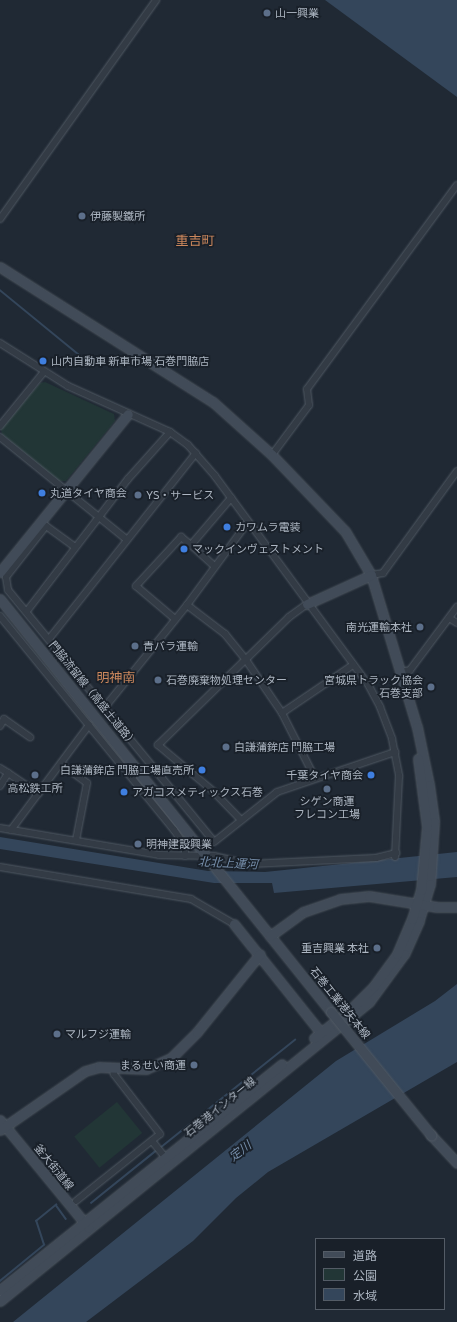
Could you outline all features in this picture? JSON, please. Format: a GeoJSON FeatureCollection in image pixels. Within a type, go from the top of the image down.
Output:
{"type":"FeatureCollection","features":[{"type":"Feature","properties":{"kind":"main road"},"geometry":{"type":"LineString","coordinates":[[0,267],[213,402],[272,456],[345,531],[371,575],[408,699],[418,727],[429,785],[430,851],[426,884],[421,905]]}},
{"type":"Feature","properties":{"kind":"main road"},"geometry":{"type":"LineString","coordinates":[[0,572],[128,414]]}},
{"type":"Feature","properties":{"kind":"main road"},"geometry":{"type":"LineString","coordinates":[[307,604],[371,575]]}},
{"type":"Feature","properties":{"kind":"main road","name":"門脇流留線（高盛土道路）"},"geometry":{"type":"LineString","coordinates":[[0,599],[270,936]]}},
{"type":"Feature","properties":{"kind":"main road"},"geometry":{"type":"LineString","coordinates":[[270,936],[304,912],[340,899],[369,896],[421,905],[457,906]]}},
{"type":"Feature","properties":{"kind":"main road","name":"石巻港インター線"},"geometry":{"type":"LineString","coordinates":[[0,1301],[86,1226],[161,1152],[322,1033],[364,997],[386,971],[421,905]]}},
{"type":"Feature","properties":{"kind":"main road","name":"石巻港インター線"},"geometry":{"type":"LineString","coordinates":[[0,1290],[86,1226],[369,1002],[404,954],[421,905]]}},
{"type":"Feature","properties":{"kind":"main road"},"geometry":{"type":"LineString","coordinates":[[234,924],[260,954],[322,1033]]}},
{"type":"Feature","properties":{"kind":"main road","name":"石巻工業港矢本線"},"geometry":{"type":"LineString","coordinates":[[270,936],[431,1135],[457,1163]]}},
{"type":"Feature","properties":{"kind":"main road"},"geometry":{"type":"LineString","coordinates":[[2,1125],[85,1071],[99,1068],[152,1068],[174,1056],[197,1032],[260,954]]}},
{"type":"Feature","properties":{"kind":"main road","name":"釜大街道線"},"geometry":{"type":"LineString","coordinates":[[2,1125],[86,1226]]}},
{"type":"Feature","properties":{"kind":"street"},"geometry":{"type":"LineString","coordinates":[[1,215],[156,0]]}},
{"type":"Feature","properties":{"kind":"street"},"geometry":{"type":"LineString","coordinates":[[272,456],[309,405],[307,389],[457,185]]}},
{"type":"Feature","properties":{"kind":"street"},"geometry":{"type":"LineString","coordinates":[[0,344],[44,373],[128,414],[170,432],[196,453],[231,498],[353,665],[380,707],[396,752],[400,791],[395,855],[376,858],[250,864],[207,856],[159,855],[0,828]]}},
{"type":"Feature","properties":{"kind":"street"},"geometry":{"type":"LineString","coordinates":[[0,426],[44,373]]}},
{"type":"Feature","properties":{"kind":"street"},"geometry":{"type":"LineString","coordinates":[[27,611],[128,479],[170,432]]}},
{"type":"Feature","properties":{"kind":"street"},"geometry":{"type":"LineString","coordinates":[[0,436],[126,539]]}},
{"type":"Feature","properties":{"kind":"street"},"geometry":{"type":"LineString","coordinates":[[49,639],[126,539],[196,453]]}},
{"type":"Feature","properties":{"kind":"street"},"geometry":{"type":"LineString","coordinates":[[371,575],[383,573],[457,471]]}},
{"type":"Feature","properties":{"kind":"street"},"geometry":{"type":"LineString","coordinates":[[191,545],[231,498]]}},
{"type":"Feature","properties":{"kind":"street"},"geometry":{"type":"LineString","coordinates":[[105,708],[186,605],[248,522]]}},
{"type":"Feature","properties":{"kind":"street"},"geometry":{"type":"LineString","coordinates":[[75,547],[46,526],[6,577],[8,590],[27,611],[214,842],[277,792],[396,752]]}},
{"type":"Feature","properties":{"kind":"street"},"geometry":{"type":"LineString","coordinates":[[175,619],[136,586],[181,537],[214,566]]}},
{"type":"Feature","properties":{"kind":"street"},"geometry":{"type":"LineString","coordinates":[[241,820],[213,792],[158,745],[289,617],[307,604]]}},
{"type":"Feature","properties":{"kind":"street"},"geometry":{"type":"LineString","coordinates":[[186,605],[224,634],[246,660],[282,713],[315,778]]}},
{"type":"Feature","properties":{"kind":"street"},"geometry":{"type":"LineString","coordinates":[[400,672],[410,670],[457,607]]}},
{"type":"Feature","properties":{"kind":"street"},"geometry":{"type":"LineString","coordinates":[[0,616],[183,842],[185,856]]}},
{"type":"Feature","properties":{"kind":"street"},"geometry":{"type":"LineString","coordinates":[[449,618],[457,623]]}},
{"type":"Feature","properties":{"kind":"street"},"geometry":{"type":"LineString","coordinates":[[282,713],[353,665]]}},
{"type":"Feature","properties":{"kind":"street"},"geometry":{"type":"LineString","coordinates":[[0,726],[2,717],[30,737]]}},
{"type":"Feature","properties":{"kind":"street"},"geometry":{"type":"LineString","coordinates":[[12,830],[89,725]]}},
{"type":"Feature","properties":{"kind":"street"},"geometry":{"type":"LineString","coordinates":[[61,764],[87,783],[76,840]]}},
{"type":"Feature","properties":{"kind":"street"},"geometry":{"type":"LineString","coordinates":[[0,768],[39,794]]}},
{"type":"Feature","properties":{"kind":"street"},"geometry":{"type":"LineString","coordinates":[[0,786],[8,774]]}},
{"type":"Feature","properties":{"kind":"street"},"geometry":{"type":"LineString","coordinates":[[0,868],[191,898],[234,924]]}},
{"type":"Feature","properties":{"kind":"street"},"geometry":{"type":"LineString","coordinates":[[76,1201],[160,1134],[114,1074],[113,1068]]}},
{"type":"Feature","properties":{"kind":"street"},"geometry":{"type":"LineString","coordinates":[[152,1141],[161,1152]]}},
{"type":"Feature","properties":{"kind":"green space"},"geometry":{"type":"Polygon","coordinates":[[[45,382],[114,414],[115,421],[66,481],[59,481],[2,434],[1,429],[40,383],[45,382]]]}},
{"type":"Feature","properties":{"kind":"green space"},"geometry":{"type":"Polygon","coordinates":[[[117,1102],[142,1133],[99,1168],[74,1137],[117,1102]]]}},
{"type":"Feature","properties":{"kind":"water"},"geometry":{"type":"Polygon","coordinates":[[[325,0],[457,0],[457,97],[325,0]]]}},
{"type":"Feature","properties":{"kind":"water"},"geometry":{"type":"Polygon","coordinates":[[[0,837],[208,871],[265,872],[457,852],[457,877],[274,893],[272,883],[214,883],[0,849],[0,837]]]}},
{"type":"Feature","properties":{"kind":"water","name":"定川"},"geometry":{"type":"Polygon","coordinates":[[[457,984],[457,1062],[268,1172],[236,1198],[193,1241],[86,1322],[13,1322],[336,1061],[435,1001],[457,984]]]}},
{"type":"Feature","properties":{"kind":"waterway"},"geometry":{"type":"LineString","coordinates":[[0,290],[83,358]]}},
{"type":"Feature","properties":{"kind":"waterway"},"geometry":{"type":"LineString","coordinates":[[160,1148],[295,1040]]}},
{"type":"Feature","properties":{"kind":"waterway"},"geometry":{"type":"LineString","coordinates":[[91,1203],[157,1150]]}},
{"type":"Feature","properties":{"kind":"waterway"},"geometry":{"type":"LineString","coordinates":[[0,1281],[44,1245],[36,1221],[56,1205],[66,1219]]}},
{"type":"Feature","properties":{"kind":"place","name":"山一興業"},"geometry":{"type":"Point","coordinates":[267,13]}},
{"type":"Feature","properties":{"kind":"place","name":"伊藤製鐵所"},"geometry":{"type":"Point","coordinates":[82,216]}},
{"type":"Feature","properties":{"kind":"place","name":"山内自動車 新車市場 石巻門脇店"},"geometry":{"type":"Point","coordinates":[43,361]}},
{"type":"Feature","properties":{"kind":"place","name":"丸道タイヤ商会"},"geometry":{"type":"Point","coordinates":[42,493]}},
{"type":"Feature","properties":{"kind":"place","name":"YS・サービス"},"geometry":{"type":"Point","coordinates":[138,495]}},
{"type":"Feature","properties":{"kind":"place","name":"カワムラ電装"},"geometry":{"type":"Point","coordinates":[227,527]}},
{"type":"Feature","properties":{"kind":"place","name":"マックインヴェストメント"},"geometry":{"type":"Point","coordinates":[184,549]}},
{"type":"Feature","properties":{"kind":"place","name":"南光運輸本社"},"geometry":{"type":"Point","coordinates":[420,627]}},
{"type":"Feature","properties":{"kind":"place","name":"青バラ運輸"},"geometry":{"type":"Point","coordinates":[135,646]}},
{"type":"Feature","properties":{"kind":"place","name":"石巻廃棄物処理センター"},"geometry":{"type":"Point","coordinates":[158,680]}},
{"type":"Feature","properties":{"kind":"place","name":"宮城県トラック協会 石巻支部"},"geometry":{"type":"Point","coordinates":[431,687]}},
{"type":"Feature","properties":{"kind":"place","name":"白謙蒲鉾店 門脇工場"},"geometry":{"type":"Point","coordinates":[226,747]}},
{"type":"Feature","properties":{"kind":"place","name":"白謙蒲鉾店 門脇工場直売所"},"geometry":{"type":"Point","coordinates":[202,770]}},
{"type":"Feature","properties":{"kind":"place","name":"高松鉄工所"},"geometry":{"type":"Point","coordinates":[35,775]}},
{"type":"Feature","properties":{"kind":"place","name":"千葉タイヤ商会"},"geometry":{"type":"Point","coordinates":[371,775]}},
{"type":"Feature","properties":{"kind":"place","name":"シゲン商運 フレコン工場"},"geometry":{"type":"Point","coordinates":[327,789]}},
{"type":"Feature","properties":{"kind":"place","name":"アガコスメティックス石巻"},"geometry":{"type":"Point","coordinates":[124,792]}},
{"type":"Feature","properties":{"kind":"place","name":"明神建設興業"},"geometry":{"type":"Point","coordinates":[138,844]}},
{"type":"Feature","properties":{"kind":"place","name":"重吉興業 本社"},"geometry":{"type":"Point","coordinates":[377,948]}},
{"type":"Feature","properties":{"kind":"place","name":"マルフジ運輸"},"geometry":{"type":"Point","coordinates":[57,1034]}},
{"type":"Feature","properties":{"kind":"place","name":"まるせい商運"},"geometry":{"type":"Point","coordinates":[194,1065]}},
{"type":"Feature","properties":{"kind":"district","name":"重吉町"},"geometry":{"type":"Point","coordinates":[195,240]}},
{"type":"Feature","properties":{"kind":"district","name":"明神南"},"geometry":{"type":"Point","coordinates":[116,677]}},
{"type":"Feature","properties":{"kind":"water label","name":"北北上運河"},"geometry":{"type":"Point","coordinates":[228,863]}}]}
